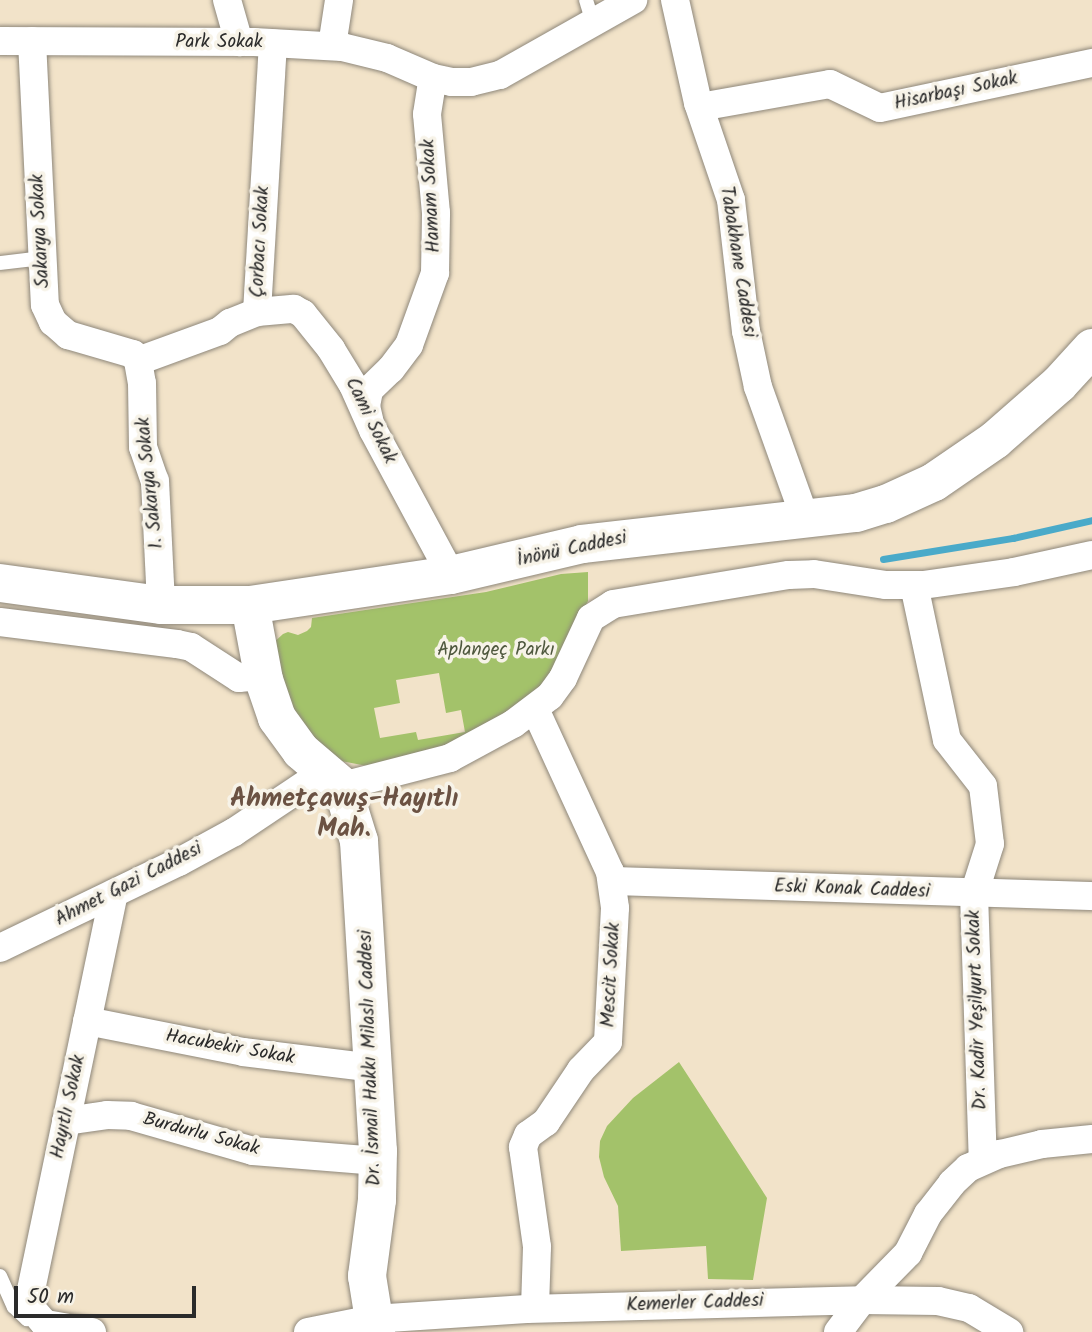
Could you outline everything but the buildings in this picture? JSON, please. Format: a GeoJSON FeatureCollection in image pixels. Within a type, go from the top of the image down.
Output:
{"type":"FeatureCollection","features":[{"type":"Feature","properties":{"kind":"street"},"geometry":{"type":"LineString","coordinates":[[227,0],[239,42]]}},
{"type":"Feature","properties":{"kind":"street"},"geometry":{"type":"LineString","coordinates":[[332,46],[339,0]]}},
{"type":"Feature","properties":{"kind":"street","name":"Park Sokak"},"geometry":{"type":"LineString","coordinates":[[0,41],[239,42],[332,46],[387,58],[433,78],[471,82],[500,75],[589,11],[634,0]]}},
{"type":"Feature","properties":{"kind":"street","name":"Tabakhane Caddesi"},"geometry":{"type":"LineString","coordinates":[[675,0],[700,107],[731,200],[746,331],[758,387],[806,521]]}},
{"type":"Feature","properties":{"kind":"street","name":"Sakarya Sokak"},"geometry":{"type":"LineString","coordinates":[[32,41],[45,305],[59,328],[68,335],[133,354],[138,361]]}},
{"type":"Feature","properties":{"kind":"street","name":"Çorbacı Sokak"},"geometry":{"type":"LineString","coordinates":[[138,361],[220,331],[230,323],[257,312],[273,43]]}},
{"type":"Feature","properties":{"kind":"street","name":"Hisarbaşı Sokak"},"geometry":{"type":"LineString","coordinates":[[700,107],[830,84],[880,108],[1092,63]]}},
{"type":"Feature","properties":{"kind":"street","name":"Hamam Sokak"},"geometry":{"type":"LineString","coordinates":[[369,419],[366,406],[369,390],[391,369],[409,345],[435,273],[436,213],[427,114],[433,78]]}},
{"type":"Feature","properties":{"kind":"street","name":"Cami Sokak"},"geometry":{"type":"LineString","coordinates":[[257,312],[286,308],[303,314],[342,365],[451,575]]}},
{"type":"Feature","properties":{"kind":"street","name":"İnönü Caddesi"},"geometry":{"type":"LineString","coordinates":[[0,583],[161,606],[250,605],[451,575],[582,544],[806,521],[856,513],[886,504],[934,482],[995,440],[1030,411],[1092,348]]}},
{"type":"Feature","properties":{"kind":"street","name":"1. Sakarya Sokak"},"geometry":{"type":"LineString","coordinates":[[138,361],[142,383],[144,447],[155,481],[161,606]]}},
{"type":"Feature","properties":{"kind":"street"},"geometry":{"type":"LineString","coordinates":[[250,605],[263,677],[277,718],[314,764],[334,778],[410,771],[467,751],[535,709],[563,678],[591,618],[613,604],[789,575],[824,575],[886,585],[914,585],[1002,574],[1092,555]]}},
{"type":"Feature","properties":{"kind":"street","name":"Dr. Kadir Yeşilyurt Sokak"},"geometry":{"type":"LineString","coordinates":[[914,585],[947,740],[983,786],[990,844],[974,894],[983,1160]]}},
{"type":"Feature","properties":{"kind":"street"},"geometry":{"type":"LineString","coordinates":[[0,622],[177,644],[191,647],[239,678],[263,677]]}},
{"type":"Feature","properties":{"kind":"street","name":"Mescit Sokak"},"geometry":{"type":"LineString","coordinates":[[535,709],[599,845],[612,881],[615,957],[608,1042],[581,1070],[546,1122],[528,1135],[523,1147],[537,1247],[535,1308]]}},
{"type":"Feature","properties":{"kind":"street","name":"Ahmet Gazi Caddesi"},"geometry":{"type":"LineString","coordinates":[[0,947],[114,894],[334,778]]}},
{"type":"Feature","properties":{"kind":"street","name":"Dr. İsmail Hakkı Milaslı Caddesi"},"geometry":{"type":"LineString","coordinates":[[334,778],[354,817],[363,864],[378,1161],[377,1200],[367,1276],[374,1326]]}},
{"type":"Feature","properties":{"kind":"street","name":"Eski Konak Caddesi"},"geometry":{"type":"LineString","coordinates":[[612,881],[1092,896]]}},
{"type":"Feature","properties":{"kind":"street","name":"Hayıtlı Sokak"},"geometry":{"type":"LineString","coordinates":[[38,1318],[32,1309],[30,1290],[114,894]]}},
{"type":"Feature","properties":{"kind":"street","name":"Hacubekir Sokak"},"geometry":{"type":"LineString","coordinates":[[87,1021],[243,1052],[373,1068]]}},
{"type":"Feature","properties":{"kind":"street","name":"Burdurlu Sokak"},"geometry":{"type":"LineString","coordinates":[[66,1121],[107,1115],[131,1116],[254,1151],[378,1161]]}},
{"type":"Feature","properties":{"kind":"street"},"geometry":{"type":"LineString","coordinates":[[838,1332],[862,1300],[908,1252],[928,1214],[952,1183],[983,1160],[1042,1144],[1092,1139]]}},
{"type":"Feature","properties":{"kind":"street","name":"Kemerler Caddesi"},"geometry":{"type":"LineString","coordinates":[[308,1332],[535,1308],[938,1300],[969,1308],[1009,1332]]}},
{"type":"Feature","properties":{"kind":"street"},"geometry":{"type":"LineString","coordinates":[[38,1318],[55,1328],[92,1332]]}},
{"type":"Feature","properties":{"kind":"lane"},"geometry":{"type":"LineString","coordinates":[[0,263],[42,258]]}},
{"type":"Feature","properties":{"kind":"lane"},"geometry":{"type":"LineString","coordinates":[[0,1276],[19,1314],[27,1319],[38,1318]]}},
{"type":"Feature","properties":{"kind":"green space","name":"Aplangeç Parkı"},"geometry":{"type":"Polygon","coordinates":[[[588,572],[588,601],[546,685],[473,741],[367,766],[336,760],[296,728],[271,645],[283,634],[288,632],[298,635],[307,631],[311,627],[312,618],[486,592],[561,574],[588,572]],[[439,673],[396,680],[400,703],[374,708],[380,738],[416,732],[418,740],[465,732],[461,710],[446,713],[439,673]]]}},
{"type":"Feature","properties":{"kind":"green space"},"geometry":{"type":"Polygon","coordinates":[[[679,1062],[767,1198],[753,1280],[708,1279],[706,1246],[621,1251],[618,1206],[604,1177],[599,1157],[600,1141],[607,1126],[633,1098],[679,1062]]]}},
{"type":"Feature","properties":{"kind":"waterway"},"geometry":{"type":"LineString","coordinates":[[883,559],[1013,538],[1092,520]]}},
{"type":"Feature","properties":{"kind":"district","name":"Ahmetçavuş-Hayıtlı Mah."},"geometry":{"type":"Point","coordinates":[344,815]}}]}
